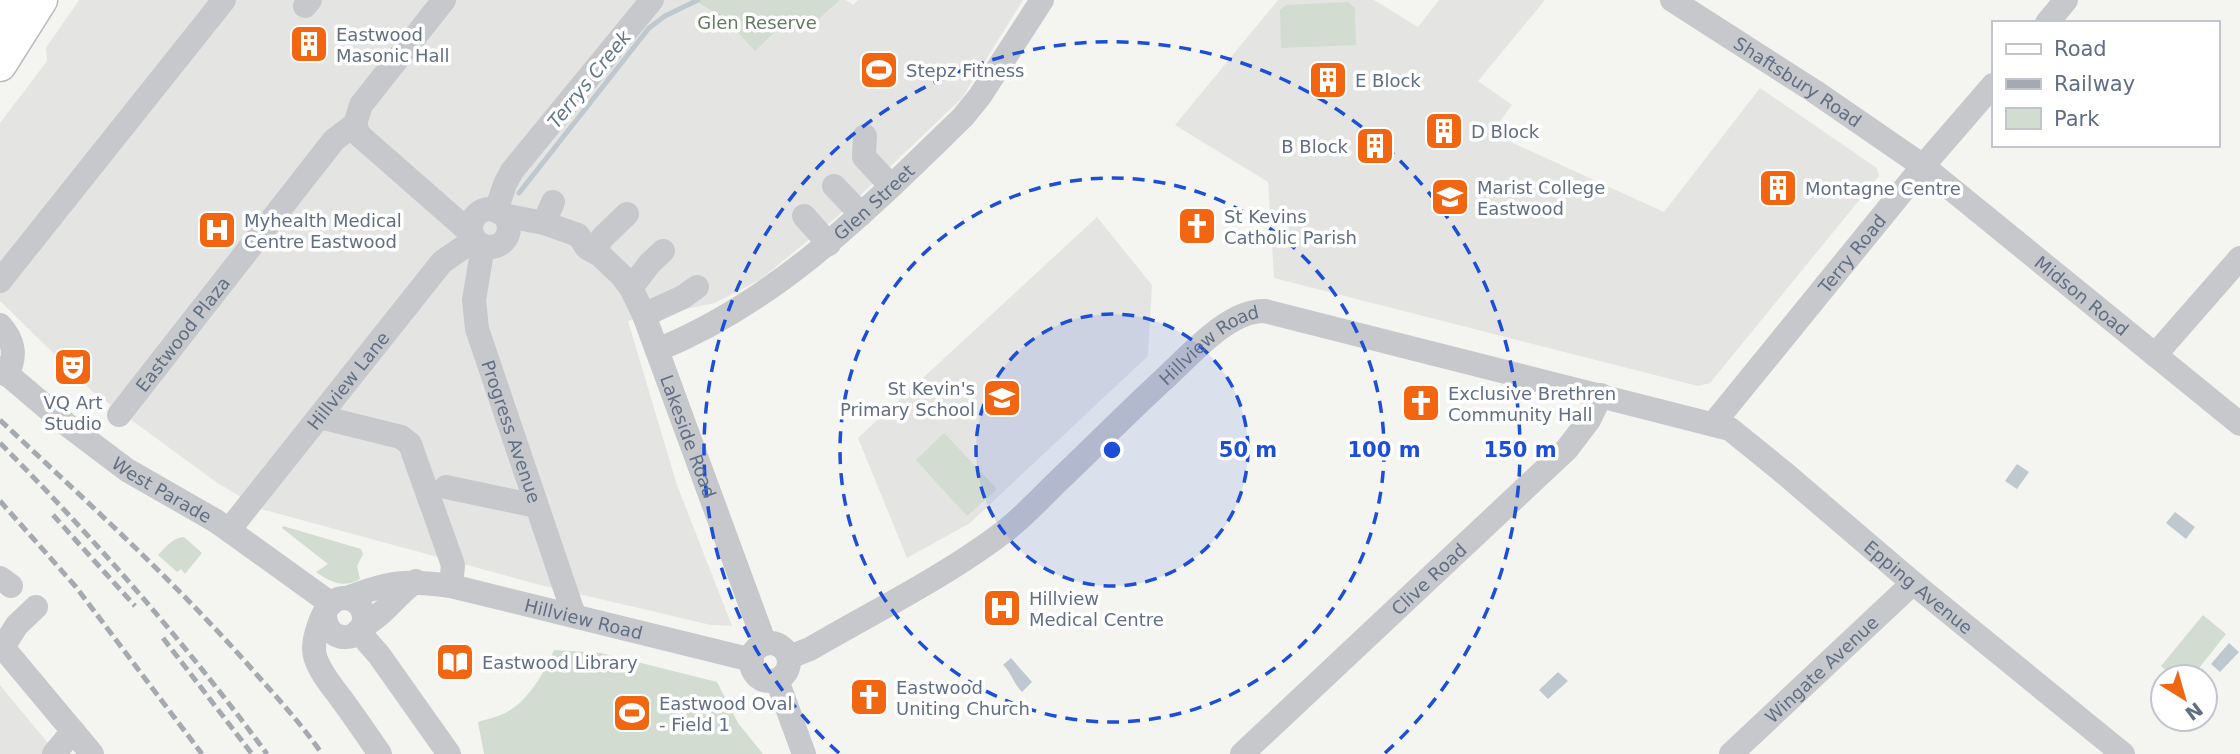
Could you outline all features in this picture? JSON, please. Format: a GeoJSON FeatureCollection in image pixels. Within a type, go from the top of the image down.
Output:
{"type":"FeatureCollection","features":[{"type":"Feature","properties":{"kind":"main road"},"geometry":{"type":"LineString","coordinates":[[0,20],[16,0]]}},
{"type":"Feature","properties":{"kind":"main road"},"geometry":{"type":"LineString","coordinates":[[0,65],[40,0]]}},
{"type":"Feature","properties":{"kind":"street"},"geometry":{"type":"LineString","coordinates":[[0,281],[224,0]]}},
{"type":"Feature","properties":{"kind":"street"},"geometry":{"type":"LineString","coordinates":[[444,0],[361,105],[355,124],[359,135],[390,161],[455,200],[488,228],[512,172],[652,0]]}},
{"type":"Feature","properties":{"kind":"street","name":"Glen Street"},"geometry":{"type":"LineString","coordinates":[[657,350],[694,335],[745,305],[829,244],[963,117],[980,96],[1042,0]]}},
{"type":"Feature","properties":{"kind":"street","name":"Shaftsbury Road"},"geometry":{"type":"LineString","coordinates":[[1672,0],[1923,166]]}},
{"type":"Feature","properties":{"kind":"street"},"geometry":{"type":"LineString","coordinates":[[2049,21],[2066,0]]}},
{"type":"Feature","properties":{"kind":"street","name":"Terry Road"},"geometry":{"type":"LineString","coordinates":[[1713,424],[1923,166],[1992,86]]}},
{"type":"Feature","properties":{"kind":"street","name":"Eastwood Plaza"},"geometry":{"type":"LineString","coordinates":[[119,415],[334,140],[355,124]]}},
{"type":"Feature","properties":{"kind":"street"},"geometry":{"type":"LineString","coordinates":[[865,136],[864,157],[891,186]]}},
{"type":"Feature","properties":{"kind":"street","name":"Midson Road"},"geometry":{"type":"LineString","coordinates":[[1923,166],[2240,424]]}},
{"type":"Feature","properties":{"kind":"street"},"geometry":{"type":"LineString","coordinates":[[834,187],[861,214]]}},
{"type":"Feature","properties":{"kind":"street","name":"Lakeside Road"},"geometry":{"type":"LineString","coordinates":[[488,228],[548,213],[611,264],[631,288],[657,350],[758,652]]}},
{"type":"Feature","properties":{"kind":"street"},"geometry":{"type":"LineString","coordinates":[[590,249],[627,214]]}},
{"type":"Feature","properties":{"kind":"street"},"geometry":{"type":"LineString","coordinates":[[804,216],[829,244]]}},
{"type":"Feature","properties":{"kind":"street","name":"Lakeside Road"},"geometry":{"type":"LineString","coordinates":[[488,228],[516,238],[530,237],[590,249]]}},
{"type":"Feature","properties":{"kind":"street","name":"Hillview Lane"},"geometry":{"type":"LineString","coordinates":[[229,530],[442,262],[488,228]]}},
{"type":"Feature","properties":{"kind":"street","name":"Progress Avenue"},"geometry":{"type":"LineString","coordinates":[[488,228],[474,300],[477,329],[574,615]]}},
{"type":"Feature","properties":{"kind":"street"},"geometry":{"type":"LineString","coordinates":[[631,288],[650,262],[663,251]]}},
{"type":"Feature","properties":{"kind":"street"},"geometry":{"type":"LineString","coordinates":[[2155,355],[2240,258]]}},
{"type":"Feature","properties":{"kind":"street"},"geometry":{"type":"LineString","coordinates":[[644,315],[683,297],[697,287]]}},
{"type":"Feature","properties":{"kind":"street","name":"Hillview Road"},"geometry":{"type":"LineString","coordinates":[[789,657],[810,649],[976,552],[1008,528],[1216,333],[1248,313],[1276,313],[1713,424]]}},
{"type":"Feature","properties":{"kind":"street"},"geometry":{"type":"LineString","coordinates":[[0,325],[7,333],[15,353],[14,362],[4,372]]}},
{"type":"Feature","properties":{"kind":"street","name":"West Parade"},"geometry":{"type":"LineString","coordinates":[[4,372],[127,470],[202,512],[334,606]]}},
{"type":"Feature","properties":{"kind":"street","name":"Clive Road"},"geometry":{"type":"LineString","coordinates":[[1242,754],[1567,449],[1589,419],[1601,395]]}},
{"type":"Feature","properties":{"kind":"street"},"geometry":{"type":"LineString","coordinates":[[320,416],[401,437],[410,444],[453,565],[451,586]]}},
{"type":"Feature","properties":{"kind":"street","name":"Epping Avenue"},"geometry":{"type":"LineString","coordinates":[[1713,424],[1730,429],[2123,754]]}},
{"type":"Feature","properties":{"kind":"street"},"geometry":{"type":"LineString","coordinates":[[446,487],[536,506]]}},
{"type":"Feature","properties":{"kind":"street"},"geometry":{"type":"LineString","coordinates":[[334,606],[327,627],[336,635],[348,637],[376,618],[416,581]]}},
{"type":"Feature","properties":{"kind":"street","name":"Hillview Road"},"geometry":{"type":"LineString","coordinates":[[334,606],[393,583],[416,581],[451,586],[574,615],[758,652]]}},
{"type":"Feature","properties":{"kind":"street","name":"Wingate Avenue"},"geometry":{"type":"LineString","coordinates":[[1731,754],[1913,583]]}},
{"type":"Feature","properties":{"kind":"street"},"geometry":{"type":"LineString","coordinates":[[360,629],[364,621],[362,608],[353,600],[334,606],[316,631],[315,656],[327,680],[380,754]]}},
{"type":"Feature","properties":{"kind":"street"},"geometry":{"type":"LineString","coordinates":[[36,607],[17,625],[2,646],[92,754]]}},
{"type":"Feature","properties":{"kind":"street"},"geometry":{"type":"LineString","coordinates":[[360,629],[449,754]]}},
{"type":"Feature","properties":{"kind":"street"},"geometry":{"type":"LineString","coordinates":[[771,643],[782,647],[789,657],[789,668],[777,680],[766,680],[756,675],[752,665],[758,652],[771,643]]}},
{"type":"Feature","properties":{"kind":"street"},"geometry":{"type":"LineString","coordinates":[[777,680],[804,754]]}},
{"type":"Feature","properties":{"kind":"street"},"geometry":{"type":"LineString","coordinates":[[54,754],[73,731]]}},
{"type":"Feature","properties":{"kind":"shaded area"},"geometry":{"type":"Polygon","coordinates":[[[79,0],[694,0],[726,20],[755,50],[784,25],[792,33],[813,14],[819,19],[840,0],[846,0],[853,5],[858,0],[1023,0],[962,98],[844,211],[761,279],[715,303],[628,321],[677,485],[732,626],[711,625],[540,585],[261,509],[216,482],[93,392],[0,301],[0,123],[47,61],[46,48],[79,0]]]}},
{"type":"Feature","properties":{"kind":"shaded area","name":"Marist College Eastwood"},"geometry":{"type":"Polygon","coordinates":[[[1278,0],[1374,0],[1418,27],[1439,0],[1545,0],[1478,81],[1512,105],[1491,133],[1664,212],[1760,88],[1877,168],[1879,176],[1710,383],[1698,386],[1274,278],[1268,182],[1175,125],[1278,0]]]}},
{"type":"Feature","properties":{"kind":"shaded area","name":"St Kevin's Primary School"},"geometry":{"type":"Polygon","coordinates":[[[1097,217],[1152,285],[1148,356],[970,523],[907,558],[858,438],[1097,217]]]}},
{"type":"Feature","properties":{"kind":"shaded area"},"geometry":{"type":"Polygon","coordinates":[[[2017,464],[2029,472],[2017,489],[2005,481],[2017,464]]]}},
{"type":"Feature","properties":{"kind":"shaded area"},"geometry":{"type":"Polygon","coordinates":[[[2175,512],[2195,527],[2186,539],[2166,523],[2175,512]]]}},
{"type":"Feature","properties":{"kind":"shaded area"},"geometry":{"type":"Polygon","coordinates":[[[2229,643],[2239,652],[2220,672],[2219,663],[2212,663],[2229,643]]]}},
{"type":"Feature","properties":{"kind":"shaded area"},"geometry":{"type":"Polygon","coordinates":[[[1011,658],[1032,682],[1022,692],[1003,665],[1011,658]]]}},
{"type":"Feature","properties":{"kind":"shaded area"},"geometry":{"type":"Polygon","coordinates":[[[1558,672],[1568,681],[1548,699],[1539,690],[1558,672]]]}},
{"type":"Feature","properties":{"kind":"shaded area"},"geometry":{"type":"Polygon","coordinates":[[[0,685],[9,696],[57,754],[0,754],[0,685]]]}},
{"type":"Feature","properties":{"kind":"green space","name":"Glen Reserve"},"geometry":{"type":"Polygon","coordinates":[[[694,0],[840,0],[818,20],[812,15],[792,33],[783,25],[755,51],[726,20],[694,0]]]}},
{"type":"Feature","properties":{"kind":"green space"},"geometry":{"type":"Polygon","coordinates":[[[1348,2],[1355,8],[1356,45],[1281,48],[1280,10],[1286,5],[1348,2]]]}},
{"type":"Feature","properties":{"kind":"green space"},"geometry":{"type":"Polygon","coordinates":[[[944,433],[997,489],[967,516],[916,460],[944,433]]]}},
{"type":"Feature","properties":{"kind":"green space"},"geometry":{"type":"Polygon","coordinates":[[[283,526],[361,549],[363,554],[357,566],[360,579],[343,584],[316,572],[328,564],[282,528],[283,526]]]}},
{"type":"Feature","properties":{"kind":"green space"},"geometry":{"type":"Polygon","coordinates":[[[184,537],[202,553],[185,574],[181,569],[177,572],[158,555],[173,541],[184,537]]]}},
{"type":"Feature","properties":{"kind":"green space"},"geometry":{"type":"Polygon","coordinates":[[[2203,615],[2226,634],[2203,663],[2163,663],[2203,615]]]}},
{"type":"Feature","properties":{"kind":"green space"},"geometry":{"type":"Polygon","coordinates":[[[554,650],[601,653],[717,682],[738,723],[763,754],[484,754],[478,722],[505,713],[521,702],[540,677],[554,650]]]}},
{"type":"Feature","properties":{"kind":"waterway","name":"Terrys Creek"},"geometry":{"type":"LineString","coordinates":[[519,193],[649,28],[665,16],[698,0]]}},
{"type":"Feature","properties":{"kind":"railway"},"geometry":{"type":"LineString","coordinates":[[0,420],[132,545],[228,642],[283,704],[322,754]]}},
{"type":"Feature","properties":{"kind":"railway"},"geometry":{"type":"LineString","coordinates":[[0,443],[71,517],[139,594],[205,673],[267,754]]}},
{"type":"Feature","properties":{"kind":"railway"},"geometry":{"type":"LineString","coordinates":[[0,501],[76,587],[202,754]]}},
{"type":"Feature","properties":{"kind":"railway"},"geometry":{"type":"LineString","coordinates":[[53,515],[135,606]]}},
{"type":"Feature","properties":{"kind":"railway"},"geometry":{"type":"LineString","coordinates":[[163,638],[252,754]]}},
{"type":"Feature","properties":{"kind":"place","name":"Eastwood Masonic Hall"},"geometry":{"type":"Point","coordinates":[309,44]}},
{"type":"Feature","properties":{"kind":"place","name":"Stepz Fitness"},"geometry":{"type":"Point","coordinates":[879,70]}},
{"type":"Feature","properties":{"kind":"place","name":"E Block"},"geometry":{"type":"Point","coordinates":[1328,80]}},
{"type":"Feature","properties":{"kind":"place","name":"D Block"},"geometry":{"type":"Point","coordinates":[1444,131]}},
{"type":"Feature","properties":{"kind":"place","name":"B Block"},"geometry":{"type":"Point","coordinates":[1375,146]}},
{"type":"Feature","properties":{"kind":"place","name":"Montagne Centre"},"geometry":{"type":"Point","coordinates":[1778,188]}},
{"type":"Feature","properties":{"kind":"place","name":"Marist College Eastwood"},"geometry":{"type":"Point","coordinates":[1450,197]}},
{"type":"Feature","properties":{"kind":"place","name":"St Kevins Catholic Parish"},"geometry":{"type":"Point","coordinates":[1197,226]}},
{"type":"Feature","properties":{"kind":"place","name":"Myhealth Medical Centre Eastwood"},"geometry":{"type":"Point","coordinates":[217,230]}},
{"type":"Feature","properties":{"kind":"place","name":"VQ Art Studio"},"geometry":{"type":"Point","coordinates":[73,367]}},
{"type":"Feature","properties":{"kind":"place","name":"St Kevin's Primary School"},"geometry":{"type":"Point","coordinates":[1002,398]}},
{"type":"Feature","properties":{"kind":"place","name":"Exclusive Brethren Community Hall"},"geometry":{"type":"Point","coordinates":[1421,403]}},
{"type":"Feature","properties":{"kind":"place","name":"Hillview Medical Centre"},"geometry":{"type":"Point","coordinates":[1002,608]}},
{"type":"Feature","properties":{"kind":"place","name":"Eastwood Library"},"geometry":{"type":"Point","coordinates":[455,662]}},
{"type":"Feature","properties":{"kind":"place","name":"Eastwood Uniting Church"},"geometry":{"type":"Point","coordinates":[869,697]}},
{"type":"Feature","properties":{"kind":"place","name":"Eastwood Oval - Field 1"},"geometry":{"type":"Point","coordinates":[632,713]}}]}
